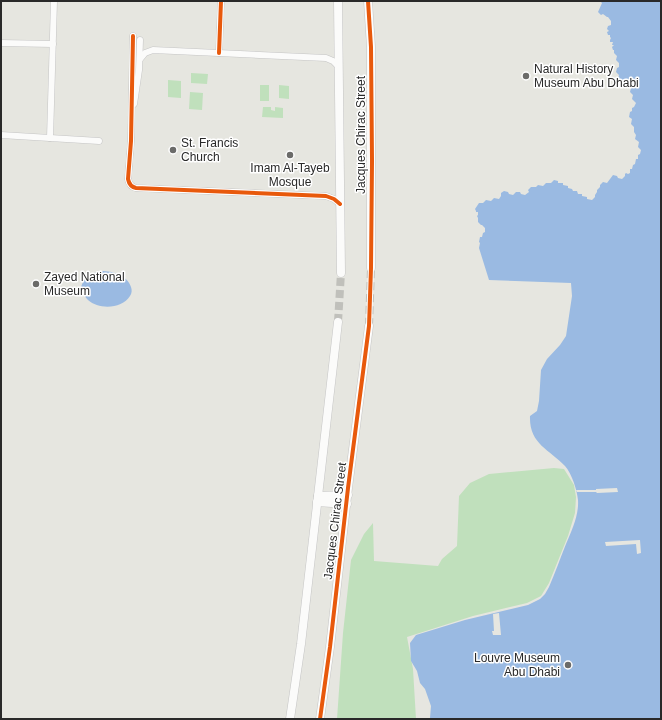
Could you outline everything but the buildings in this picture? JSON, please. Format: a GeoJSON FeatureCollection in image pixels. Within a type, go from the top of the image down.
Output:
{"type":"FeatureCollection","features":[{"type":"Feature","properties":{"kind":"street"},"geometry":{"type":"LineString","coordinates":[[50,138],[54,1]]}},
{"type":"Feature","properties":{"kind":"street"},"geometry":{"type":"LineString","coordinates":[[218,53],[221,1]]}},
{"type":"Feature","properties":{"kind":"street","name":"Jacques Chirac Street"},"geometry":{"type":"LineString","coordinates":[[338,1],[341,273]]}},
{"type":"Feature","properties":{"kind":"street","name":"Jacques Chirac Street"},"geometry":{"type":"LineString","coordinates":[[368,1],[371,55],[371,268]]}},
{"type":"Feature","properties":{"kind":"street"},"geometry":{"type":"LineString","coordinates":[[133,36],[128,179],[133,188],[326,196],[334,199],[340,204]]}},
{"type":"Feature","properties":{"kind":"street"},"geometry":{"type":"LineString","coordinates":[[131,114],[135,101],[140,59],[140,40],[153,50]]}},
{"type":"Feature","properties":{"kind":"street"},"geometry":{"type":"LineString","coordinates":[[1,43],[53,44]]}},
{"type":"Feature","properties":{"kind":"street"},"geometry":{"type":"LineString","coordinates":[[140,59],[145,53],[153,50],[326,58],[333,61],[338,66]]}},
{"type":"Feature","properties":{"kind":"street"},"geometry":{"type":"LineString","coordinates":[[326,58],[338,50]]}},
{"type":"Feature","properties":{"kind":"street"},"geometry":{"type":"LineString","coordinates":[[1,135],[100,141]]}},
{"type":"Feature","properties":{"kind":"street"},"geometry":{"type":"LineString","coordinates":[[326,196],[340,186]]}},
{"type":"Feature","properties":{"kind":"street","name":"Jacques Chirac Street"},"geometry":{"type":"LineString","coordinates":[[291,717],[301,644],[338,322]]}},
{"type":"Feature","properties":{"kind":"street","name":"Jacques Chirac Street"},"geometry":{"type":"LineString","coordinates":[[320,719],[369,326]]}},
{"type":"Feature","properties":{"kind":"street"},"geometry":{"type":"LineString","coordinates":[[318,499],[348,495]]}},
{"type":"Feature","properties":{"kind":"street"},"geometry":{"type":"LineString","coordinates":[[318,499],[347,504]]}},
{"type":"Feature","properties":{"kind":"green space"},"geometry":{"type":"Polygon","coordinates":[[[191,73],[208,74],[207,84],[191,83],[191,73]]]}},
{"type":"Feature","properties":{"kind":"green space"},"geometry":{"type":"Polygon","coordinates":[[[168,80],[181,81],[181,98],[168,97],[168,80]]]}},
{"type":"Feature","properties":{"kind":"green space"},"geometry":{"type":"Polygon","coordinates":[[[260,85],[269,85],[269,101],[260,101],[260,85]]]}},
{"type":"Feature","properties":{"kind":"green space"},"geometry":{"type":"Polygon","coordinates":[[[279,85],[289,86],[289,99],[279,98],[279,85]]]}},
{"type":"Feature","properties":{"kind":"green space"},"geometry":{"type":"Polygon","coordinates":[[[190,92],[203,93],[202,110],[189,109],[190,92]]]}},
{"type":"Feature","properties":{"kind":"green space"},"geometry":{"type":"Polygon","coordinates":[[[263,107],[271,107],[271,110],[275,111],[275,107],[283,108],[283,118],[262,117],[263,107]]]}},
{"type":"Feature","properties":{"kind":"green space"},"geometry":{"type":"Polygon","coordinates":[[[554,468],[564,469],[574,485],[576,497],[575,513],[568,536],[549,583],[541,596],[527,603],[473,616],[407,637],[413,669],[416,719],[337,719],[343,633],[351,560],[364,534],[373,523],[374,561],[438,566],[442,559],[457,546],[459,496],[470,483],[489,474],[554,468]]]}},
{"type":"Feature","properties":{"kind":"water"},"geometry":{"type":"Polygon","coordinates":[[[600,1],[661,1],[661,719],[429,719],[431,706],[425,689],[420,683],[417,671],[411,661],[410,643],[416,635],[465,620],[528,605],[540,599],[549,587],[576,517],[578,500],[568,469],[536,440],[531,425],[530,416],[537,411],[541,370],[547,359],[566,336],[572,296],[571,283],[489,280],[479,248],[480,237],[482,237],[483,233],[485,232],[485,228],[478,222],[478,212],[476,212],[475,209],[479,203],[483,203],[486,200],[491,201],[494,198],[499,199],[501,193],[504,191],[513,195],[516,192],[520,192],[521,194],[525,195],[529,192],[528,190],[531,187],[536,187],[538,185],[543,186],[554,180],[558,181],[558,183],[563,183],[563,185],[568,186],[568,188],[572,189],[573,191],[577,191],[578,194],[582,194],[582,196],[587,197],[587,199],[592,200],[603,182],[607,183],[613,175],[622,179],[626,173],[630,173],[630,169],[632,169],[633,165],[635,164],[636,159],[638,159],[638,155],[640,154],[641,150],[638,147],[639,142],[635,139],[636,135],[634,132],[634,127],[631,124],[632,119],[629,117],[632,108],[636,103],[632,99],[633,95],[630,92],[631,88],[628,84],[626,85],[621,82],[618,78],[619,75],[616,72],[617,68],[619,67],[619,63],[616,60],[617,56],[612,47],[614,45],[612,45],[613,42],[610,42],[611,38],[607,32],[609,31],[607,29],[608,26],[611,25],[611,21],[608,17],[603,14],[601,15],[598,12],[602,3],[600,1]]]}},
{"type":"Feature","properties":{"kind":"water"},"geometry":{"type":"Polygon","coordinates":[[[101,271],[119,274],[129,283],[132,290],[131,295],[122,304],[104,307],[88,300],[84,294],[81,287],[84,280],[88,276],[101,271]]]}},
{"type":"Feature","properties":{"kind":"pier"},"geometry":{"type":"Polygon","coordinates":[[[617,488],[618,492],[597,493],[577,492],[576,490],[596,490],[617,488]]]}},
{"type":"Feature","properties":{"kind":"pier"},"geometry":{"type":"Polygon","coordinates":[[[640,540],[641,553],[637,554],[636,544],[606,546],[605,542],[640,540]]]}},
{"type":"Feature","properties":{"kind":"pier"},"geometry":{"type":"Polygon","coordinates":[[[499,613],[501,635],[493,635],[493,614],[499,613]]]}},
{"type":"Feature","properties":{"kind":"tunnel"},"geometry":{"type":"LineString","coordinates":[[369,326],[371,268]]}},
{"type":"Feature","properties":{"kind":"tunnel"},"geometry":{"type":"LineString","coordinates":[[338,322],[341,273]]}},
{"type":"Feature","properties":{"kind":"cycle path"},"geometry":{"type":"LineString","coordinates":[[219,53],[221,1]]}},
{"type":"Feature","properties":{"kind":"cycle path"},"geometry":{"type":"LineString","coordinates":[[320,719],[369,326],[372,161],[371,47],[368,1]]}},
{"type":"Feature","properties":{"kind":"cycle path"},"geometry":{"type":"LineString","coordinates":[[133,36],[131,141],[128,179],[132,186],[136,188],[326,196],[334,199],[340,204]]}},
{"type":"Feature","properties":{"kind":"place","name":"Natural History Museum Abu Dhabi"},"geometry":{"type":"Point","coordinates":[526,76]}},
{"type":"Feature","properties":{"kind":"place","name":"St. Francis Church"},"geometry":{"type":"Point","coordinates":[173,150]}},
{"type":"Feature","properties":{"kind":"place","name":"Imam Al-Tayeb Mosque"},"geometry":{"type":"Point","coordinates":[290,155]}},
{"type":"Feature","properties":{"kind":"place","name":"Zayed National Museum"},"geometry":{"type":"Point","coordinates":[36,284]}},
{"type":"Feature","properties":{"kind":"place","name":"Louvre Museum Abu Dhabi"},"geometry":{"type":"Point","coordinates":[568,665]}}]}
